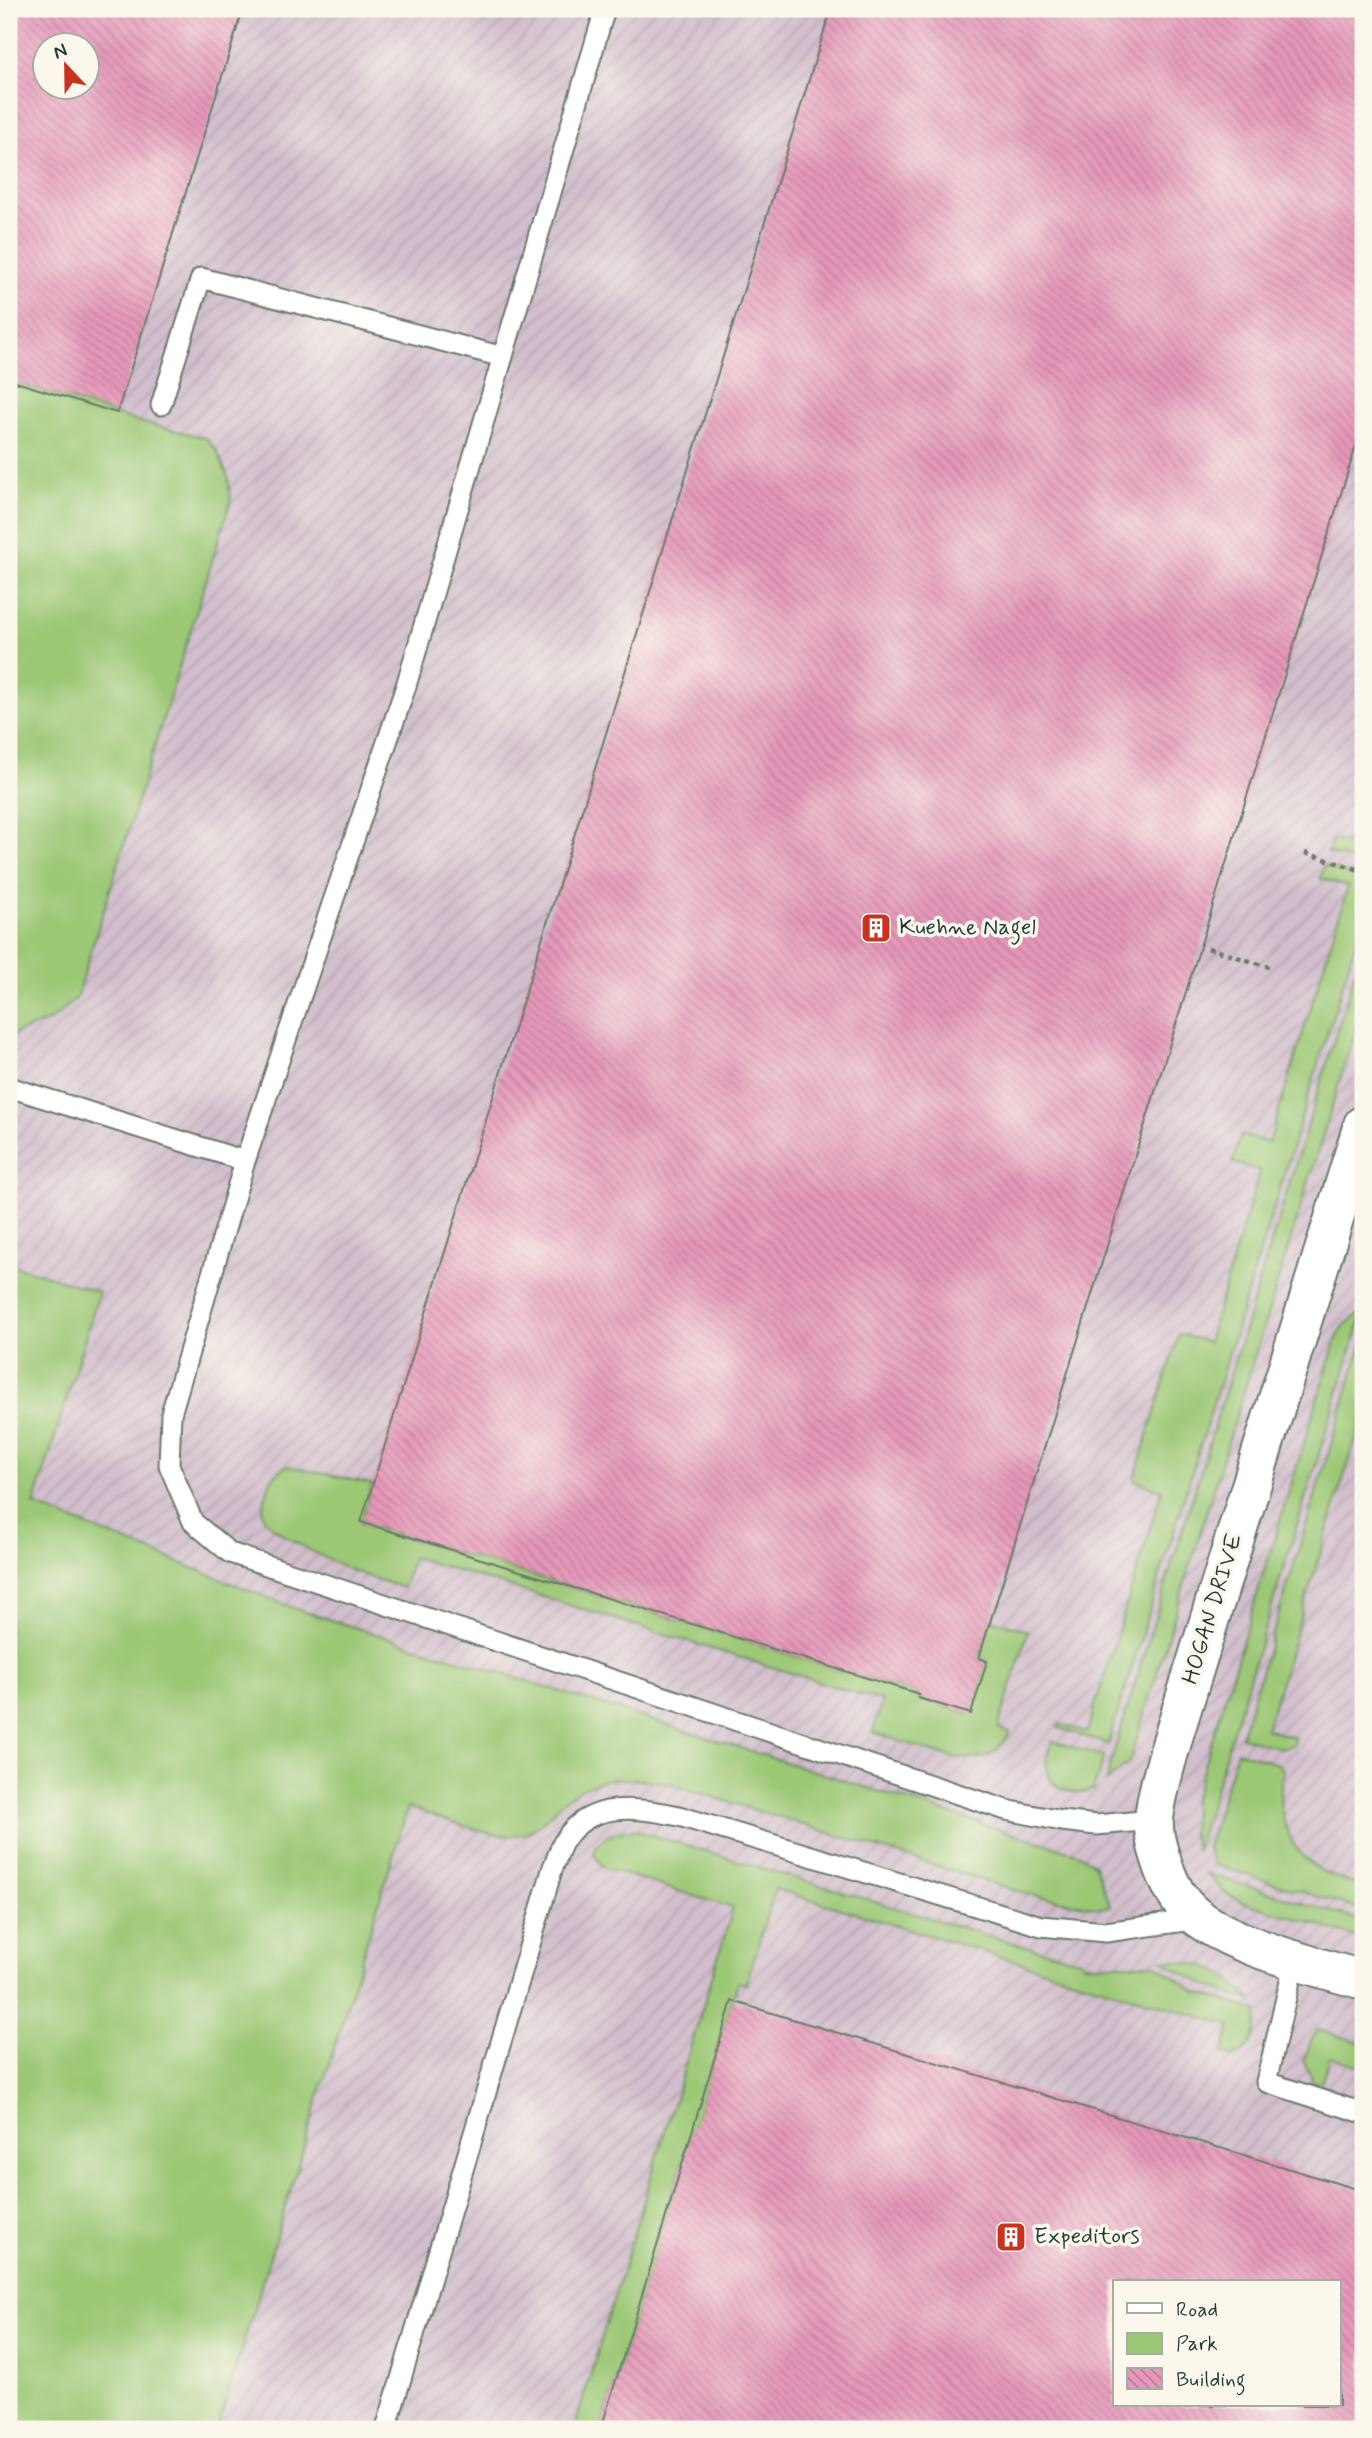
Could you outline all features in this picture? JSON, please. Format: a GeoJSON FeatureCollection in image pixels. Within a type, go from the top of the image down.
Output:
{"type":"FeatureCollection","features":[{"type":"Feature","properties":{"kind":"street","name":"HOGAN DRIVE"},"geometry":{"type":"LineString","coordinates":[[1363,1125],[1175,1731],[1161,1780],[1154,1821],[1154,1837],[1165,1874],[1184,1904],[1200,1919],[1231,1937],[1363,1980]]}},
{"type":"Feature","properties":{"kind":"lane"},"geometry":{"type":"LineString","coordinates":[[605,9],[406,687],[245,1161],[170,1414],[169,1465],[193,1522],[230,1553],[1006,1810],[1096,1825],[1154,1821]]}},
{"type":"Feature","properties":{"kind":"lane"},"geometry":{"type":"LineString","coordinates":[[161,405],[201,278],[503,358]]}},
{"type":"Feature","properties":{"kind":"lane"},"geometry":{"type":"LineString","coordinates":[[9,1087],[245,1161]]}},
{"type":"Feature","properties":{"kind":"lane"},"geometry":{"type":"LineString","coordinates":[[386,2429],[553,1867],[565,1840],[586,1818],[613,1809],[648,1809],[679,1816],[1041,1926],[1106,1932],[1200,1919]]}},
{"type":"Feature","properties":{"kind":"lane"},"geometry":{"type":"LineString","coordinates":[[1295,1960],[1266,2082],[1363,2113]]}},
{"type":"Feature","properties":{"kind":"path"},"geometry":{"type":"LineString","coordinates":[[1305,853],[1363,871]]}},
{"type":"Feature","properties":{"kind":"path"},"geometry":{"type":"LineString","coordinates":[[1208,948],[1269,967]]}},
{"type":"Feature","properties":{"kind":"shaded area"},"geometry":{"type":"Polygon","coordinates":[[[9,9],[1363,9],[1363,2429],[9,2429],[9,9]]]}},
{"type":"Feature","properties":{"kind":"green space"},"geometry":{"type":"Polygon","coordinates":[[[9,380],[136,421],[206,438],[217,451],[228,477],[231,500],[76,999],[51,1020],[9,1036],[9,380]]]}},
{"type":"Feature","properties":{"kind":"green space"},"geometry":{"type":"Polygon","coordinates":[[[1363,836],[1363,864],[1328,853],[1332,839],[1360,847],[1363,836]]]}},
{"type":"Feature","properties":{"kind":"green space"},"geometry":{"type":"Polygon","coordinates":[[[1324,866],[1363,878],[1363,918],[1108,1744],[1058,1728],[1059,1724],[1087,1732],[1162,1490],[1134,1480],[1179,1334],[1208,1342],[1260,1171],[1232,1162],[1241,1135],[1269,1143],[1348,887],[1320,878],[1324,866]]]}},
{"type":"Feature","properties":{"kind":"green space"},"geometry":{"type":"Polygon","coordinates":[[[1363,946],[1363,1005],[1129,1763],[1107,1781],[1111,1761],[1363,946]]]}},
{"type":"Feature","properties":{"kind":"green space"},"geometry":{"type":"Polygon","coordinates":[[[9,1264],[99,1292],[34,1505],[296,1609],[1079,1854],[1095,1865],[1110,1906],[1099,1908],[1027,1894],[674,1785],[642,1780],[613,1779],[586,1787],[572,1794],[542,1822],[522,1834],[482,1831],[408,1807],[217,2429],[9,2429],[9,1264]]]}},
{"type":"Feature","properties":{"kind":"green space"},"geometry":{"type":"Polygon","coordinates":[[[1363,1311],[1196,1850],[1192,1835],[1193,1801],[1336,1340],[1342,1327],[1363,1311]]]}},
{"type":"Feature","properties":{"kind":"green space"},"geometry":{"type":"Polygon","coordinates":[[[1363,1341],[1363,1415],[1266,1729],[1295,1738],[1292,1745],[1280,1748],[1241,1737],[1363,1341]]]}},
{"type":"Feature","properties":{"kind":"green space"},"geometry":{"type":"Polygon","coordinates":[[[288,1466],[372,1484],[361,1523],[919,1694],[918,1698],[970,1714],[987,1661],[979,1658],[991,1619],[1028,1631],[998,1728],[1010,1732],[999,1747],[984,1757],[972,1759],[949,1756],[873,1732],[882,1701],[413,1557],[403,1588],[360,1574],[287,1537],[263,1516],[263,1505],[271,1481],[279,1471],[288,1466]]]}},
{"type":"Feature","properties":{"kind":"green space"},"geometry":{"type":"Polygon","coordinates":[[[1052,1741],[1104,1756],[1093,1790],[1072,1792],[1053,1782],[1047,1765],[1052,1741]]]}},
{"type":"Feature","properties":{"kind":"green space"},"geometry":{"type":"Polygon","coordinates":[[[1237,1751],[1278,1764],[1284,1771],[1280,1799],[1282,1814],[1292,1840],[1300,1852],[1322,1871],[1363,1886],[1363,1910],[1214,1865],[1207,1848],[1237,1751]]]}},
{"type":"Feature","properties":{"kind":"green space"},"geometry":{"type":"Polygon","coordinates":[[[634,1830],[1024,1946],[1080,1960],[1084,1964],[1155,1964],[1197,1992],[1258,2011],[1255,2032],[1246,2048],[1235,2057],[1223,2053],[1231,2026],[775,1889],[746,1984],[738,1982],[601,2429],[574,2429],[733,1908],[604,1868],[594,1854],[596,1847],[604,1838],[615,1833],[634,1830]]]}},
{"type":"Feature","properties":{"kind":"green space"},"geometry":{"type":"Polygon","coordinates":[[[1207,1874],[1363,1921],[1363,1939],[1242,1902],[1226,1894],[1207,1874]]]}},
{"type":"Feature","properties":{"kind":"green space"},"geometry":{"type":"Polygon","coordinates":[[[1163,1960],[1193,1963],[1213,1969],[1253,2001],[1195,1980],[1163,1960]]]}},
{"type":"Feature","properties":{"kind":"green space"},"geometry":{"type":"Polygon","coordinates":[[[1318,2030],[1363,2043],[1363,2067],[1330,2057],[1321,2083],[1313,2081],[1304,2062],[1311,2040],[1318,2030]]]}},
{"type":"Feature","properties":{"kind":"building"},"geometry":{"type":"Polygon","coordinates":[[[9,9],[243,9],[117,413],[9,380],[9,9]]]}},
{"type":"Feature","properties":{"kind":"building","name":"Kuehne Nagel"},"geometry":{"type":"Polygon","coordinates":[[[831,9],[1363,9],[1363,423],[979,1658],[987,1661],[971,1714],[918,1698],[919,1694],[361,1522],[831,9]]]}},
{"type":"Feature","properties":{"kind":"building","name":"Expeditors"},"geometry":{"type":"Polygon","coordinates":[[[732,2001],[1363,2191],[1363,2429],[601,2429],[732,2001]]]}},
{"type":"Feature","properties":{"kind":"place","name":"Kuehne Nagel"},"geometry":{"type":"Point","coordinates":[876,928]}},
{"type":"Feature","properties":{"kind":"place","name":"Expeditors"},"geometry":{"type":"Point","coordinates":[1011,2237]}}]}
